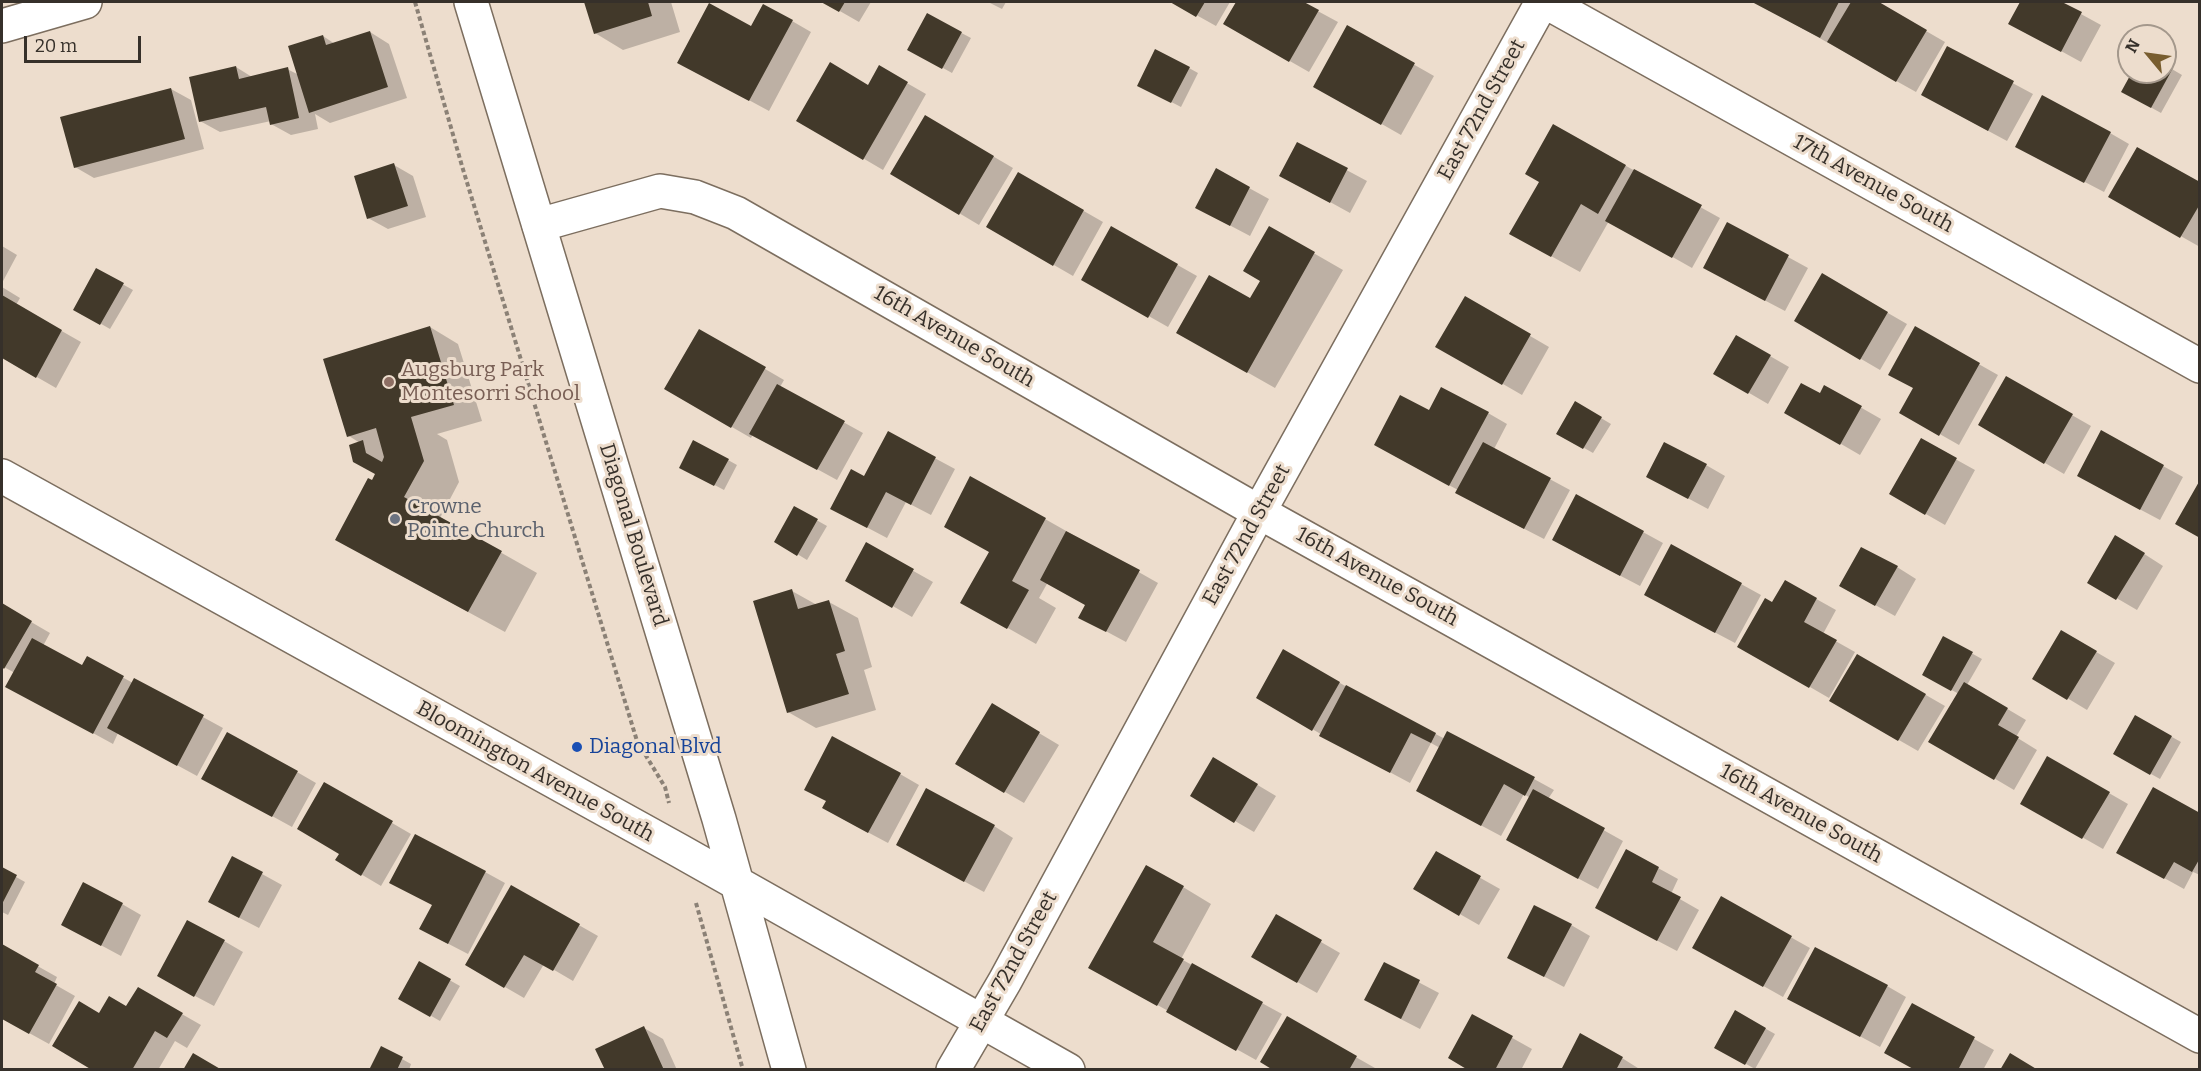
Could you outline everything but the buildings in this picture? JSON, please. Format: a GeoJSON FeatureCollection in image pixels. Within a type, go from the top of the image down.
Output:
{"type":"FeatureCollection","features":[{"type":"Feature","properties":{"kind":"street"},"geometry":{"type":"LineString","coordinates":[[2,26],[85,2]]}},
{"type":"Feature","properties":{"kind":"street","name":"Diagonal Boulevard"},"geometry":{"type":"LineString","coordinates":[[471,2],[719,819],[789,1070]]}},
{"type":"Feature","properties":{"kind":"street","name":"17th Avenue South"},"geometry":{"type":"LineString","coordinates":[[1544,2],[2199,366]]}},
{"type":"Feature","properties":{"kind":"street","name":"East 72nd Street"},"geometry":{"type":"LineString","coordinates":[[953,1070],[1005,981],[1260,512],[1544,2]]}},
{"type":"Feature","properties":{"kind":"street","name":"16th Avenue South"},"geometry":{"type":"LineString","coordinates":[[539,225],[660,191],[695,197],[736,213],[1260,512],[2199,1036]]}},
{"type":"Feature","properties":{"kind":"street","name":"Bloomington Avenue South"},"geometry":{"type":"LineString","coordinates":[[2,476],[670,846],[1068,1070]]}},
{"type":"Feature","properties":{"kind":"path"},"geometry":{"type":"LineString","coordinates":[[415,2],[462,166],[636,741],[665,787]]}},
{"type":"Feature","properties":{"kind":"path"},"geometry":{"type":"LineString","coordinates":[[697,906],[743,1070]]}},
{"type":"Feature","properties":{"kind":"place","name":"Augsburg Park Montesorri School"},"geometry":{"type":"Point","coordinates":[389,382]}},
{"type":"Feature","properties":{"kind":"place","name":"Crowne Pointe Church"},"geometry":{"type":"Point","coordinates":[395,519]}},
{"type":"Feature","properties":{"kind":"place","name":"Diagonal Blvd"},"geometry":{"type":"Point","coordinates":[577,747]}}]}
